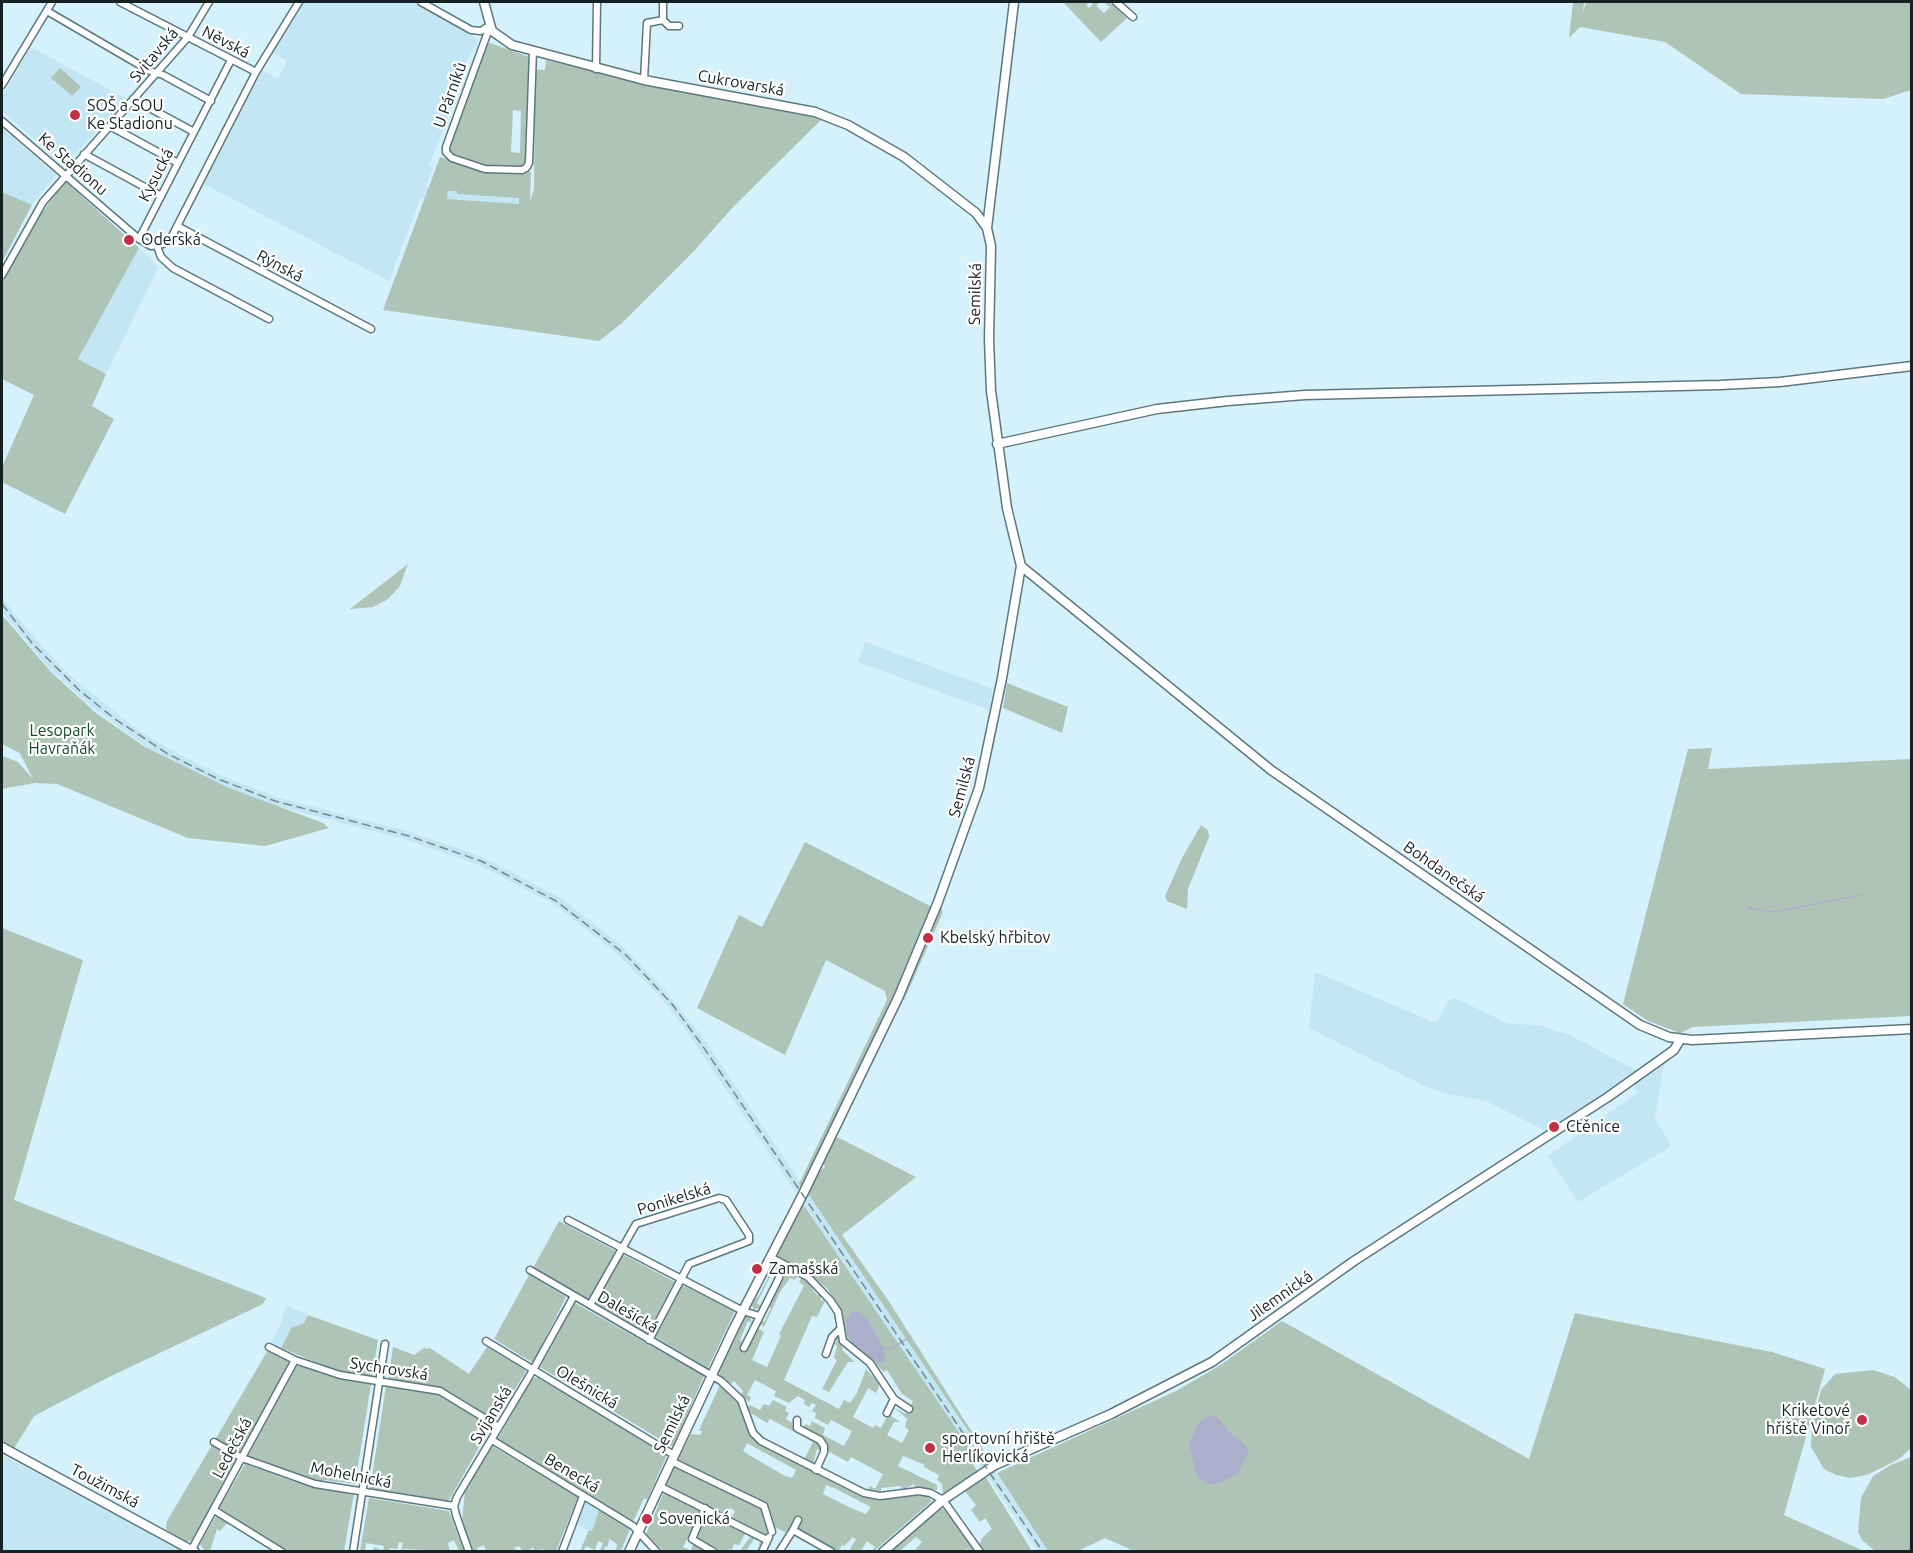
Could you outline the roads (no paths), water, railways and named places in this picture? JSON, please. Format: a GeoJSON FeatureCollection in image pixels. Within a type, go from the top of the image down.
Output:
{"type":"FeatureCollection","features":[{"type":"Feature","properties":{"kind":"street"},"geometry":{"type":"LineString","coordinates":[[2,85],[52,2]]}},
{"type":"Feature","properties":{"kind":"street","name":"Něvská"},"geometry":{"type":"LineString","coordinates":[[120,2],[256,72]]}},
{"type":"Feature","properties":{"kind":"street","name":"Svitavská"},"geometry":{"type":"LineString","coordinates":[[2,276],[32,219],[65,175],[188,37],[209,2]]}},
{"type":"Feature","properties":{"kind":"street"},"geometry":{"type":"LineString","coordinates":[[268,320],[173,268],[161,257],[157,246],[168,241],[177,226],[256,72],[298,4],[288,2]]}},
{"type":"Feature","properties":{"kind":"street"},"geometry":{"type":"LineString","coordinates":[[421,2],[471,30],[481,31],[490,26],[484,2]]}},
{"type":"Feature","properties":{"kind":"street"},"geometry":{"type":"LineString","coordinates":[[596,69],[597,2]]}},
{"type":"Feature","properties":{"kind":"street"},"geometry":{"type":"LineString","coordinates":[[663,2],[663,20],[669,26],[679,26]]}},
{"type":"Feature","properties":{"kind":"street","name":"Semilská"},"geometry":{"type":"LineString","coordinates":[[629,1551],[743,1311],[898,997],[971,814],[1002,681],[1021,566],[1007,508],[997,444],[989,340],[991,246],[987,228],[1014,2]]}},
{"type":"Feature","properties":{"kind":"street"},"geometry":{"type":"LineString","coordinates":[[1116,2],[1132,17]]}},
{"type":"Feature","properties":{"kind":"street"},"geometry":{"type":"LineString","coordinates":[[46,11],[150,71],[211,100]]}},
{"type":"Feature","properties":{"kind":"street"},"geometry":{"type":"LineString","coordinates":[[644,80],[646,26],[650,21],[663,20]]}},
{"type":"Feature","properties":{"kind":"street","name":"Cukrovarská"},"geometry":{"type":"LineString","coordinates":[[490,26],[507,43],[596,69],[826,115],[904,157],[976,213],[987,228]]}},
{"type":"Feature","properties":{"kind":"street","name":"U Párníků"},"geometry":{"type":"LineString","coordinates":[[490,26],[446,147],[446,152],[452,158],[485,169],[522,170],[530,164],[533,51]]}},
{"type":"Feature","properties":{"kind":"street","name":"Kysucká"},"geometry":{"type":"LineString","coordinates":[[139,239],[231,60]]}},
{"type":"Feature","properties":{"kind":"street"},"geometry":{"type":"LineString","coordinates":[[133,99],[194,132]]}},
{"type":"Feature","properties":{"kind":"street","name":"Ke Stadionu"},"geometry":{"type":"LineString","coordinates":[[2,121],[139,239],[157,246]]}},
{"type":"Feature","properties":{"kind":"street"},"geometry":{"type":"LineString","coordinates":[[110,126],[178,162]]}},
{"type":"Feature","properties":{"kind":"street"},"geometry":{"type":"LineString","coordinates":[[84,154],[161,196]]}},
{"type":"Feature","properties":{"kind":"street","name":"Rýnská"},"geometry":{"type":"LineString","coordinates":[[177,226],[371,329]]}},
{"type":"Feature","properties":{"kind":"street"},"geometry":{"type":"LineString","coordinates":[[997,444],[1157,409],[1228,401],[1305,395],[1732,385],[1780,382],[1911,366]]}},
{"type":"Feature","properties":{"kind":"street","name":"Bohdanečská"},"geometry":{"type":"LineString","coordinates":[[1021,566],[1271,770],[1624,1015],[1656,1032],[1680,1040],[1911,1029]]}},
{"type":"Feature","properties":{"kind":"street","name":"Jilemnická"},"geometry":{"type":"LineString","coordinates":[[883,1551],[943,1500],[1006,1459],[1111,1414],[1212,1362],[1354,1261],[1608,1097],[1674,1050],[1680,1040]]}},
{"type":"Feature","properties":{"kind":"street","name":"Ponikelská"},"geometry":{"type":"LineString","coordinates":[[621,1249],[636,1224],[723,1199],[749,1235],[749,1241],[691,1262],[681,1280]]}},
{"type":"Feature","properties":{"kind":"street"},"geometry":{"type":"LineString","coordinates":[[568,1220],[681,1280],[743,1311],[759,1316]]}},
{"type":"Feature","properties":{"kind":"street"},"geometry":{"type":"LineString","coordinates":[[590,1305],[621,1249]]}},
{"type":"Feature","properties":{"kind":"street"},"geometry":{"type":"LineString","coordinates":[[770,1257],[816,1284],[834,1306],[843,1341],[870,1363],[894,1399],[909,1409]]}},
{"type":"Feature","properties":{"kind":"street","name":"Dalešická"},"geometry":{"type":"LineString","coordinates":[[530,1270],[725,1384],[741,1400],[753,1433],[761,1442],[864,1493],[880,1496],[919,1491],[930,1493],[943,1500]]}},
{"type":"Feature","properties":{"kind":"street"},"geometry":{"type":"LineString","coordinates":[[744,1348],[779,1278]]}},
{"type":"Feature","properties":{"kind":"street"},"geometry":{"type":"LineString","coordinates":[[648,1340],[681,1280]]}},
{"type":"Feature","properties":{"kind":"street","name":"Svijanská"},"geometry":{"type":"LineString","coordinates":[[454,1506],[574,1296]]}},
{"type":"Feature","properties":{"kind":"street"},"geometry":{"type":"LineString","coordinates":[[826,1354],[832,1337],[841,1328]]}},
{"type":"Feature","properties":{"kind":"street","name":"Olešnická"},"geometry":{"type":"LineString","coordinates":[[486,1341],[673,1458],[764,1506],[772,1532]]}},
{"type":"Feature","properties":{"kind":"street"},"geometry":{"type":"LineString","coordinates":[[353,1551],[385,1344]]}},
{"type":"Feature","properties":{"kind":"street","name":"Sychrovská"},"geometry":{"type":"LineString","coordinates":[[269,1347],[295,1360],[340,1375],[440,1391],[499,1427]]}},
{"type":"Feature","properties":{"kind":"street","name":"Ledečská"},"geometry":{"type":"LineString","coordinates":[[194,1550],[295,1360]]}},
{"type":"Feature","properties":{"kind":"street"},"geometry":{"type":"LineString","coordinates":[[887,1413],[894,1399]]}},
{"type":"Feature","properties":{"kind":"street"},"geometry":{"type":"LineString","coordinates":[[797,1420],[797,1428],[820,1440],[824,1446],[824,1452],[816,1470]]}},
{"type":"Feature","properties":{"kind":"street","name":"Benecká"},"geometry":{"type":"LineString","coordinates":[[492,1440],[639,1530]]}},
{"type":"Feature","properties":{"kind":"street","name":"Mohelnická"},"geometry":{"type":"LineString","coordinates":[[214,1442],[242,1458],[315,1485],[454,1506]]}},
{"type":"Feature","properties":{"kind":"street","name":"Toužimská"},"geometry":{"type":"LineString","coordinates":[[2,1447],[194,1550]]}},
{"type":"Feature","properties":{"kind":"street"},"geometry":{"type":"LineString","coordinates":[[659,1485],[767,1540]]}},
{"type":"Feature","properties":{"kind":"street"},"geometry":{"type":"LineString","coordinates":[[562,1551],[583,1496]]}},
{"type":"Feature","properties":{"kind":"street"},"geometry":{"type":"LineString","coordinates":[[943,1500],[980,1551]]}},
{"type":"Feature","properties":{"kind":"street"},"geometry":{"type":"LineString","coordinates":[[454,1506],[470,1551]]}},
{"type":"Feature","properties":{"kind":"street"},"geometry":{"type":"LineString","coordinates":[[705,1508],[692,1539],[714,1551]]}},
{"type":"Feature","properties":{"kind":"street"},"geometry":{"type":"LineString","coordinates":[[214,1510],[282,1551]]}},
{"type":"Feature","properties":{"kind":"street"},"geometry":{"type":"LineString","coordinates":[[779,1551],[798,1520]]}},
{"type":"Feature","properties":{"kind":"street"},"geometry":{"type":"LineString","coordinates":[[639,1530],[657,1551]]}},
{"type":"Feature","properties":{"kind":"street"},"geometry":{"type":"LineString","coordinates":[[793,1530],[832,1551]]}},
{"type":"Feature","properties":{"kind":"street"},"geometry":{"type":"LineString","coordinates":[[762,1551],[772,1532],[786,1539]]}},
{"type":"Feature","properties":{"kind":"waterway"},"geometry":{"type":"LineString","coordinates":[[1748,908],[1774,912],[1861,895]]}},
{"type":"Feature","properties":{"kind":"waterway"},"geometry":{"type":"LineString","coordinates":[[880,1349],[892,1348],[911,1336]]}},
{"type":"Feature","properties":{"kind":"railway"},"geometry":{"type":"LineString","coordinates":[[2,604],[32,643],[79,690],[115,719],[168,754],[218,779],[275,801],[409,836],[481,861],[556,901],[626,955],[672,1004],[702,1045],[1043,1552]]}},
{"type":"Feature","properties":{"kind":"place","name":"SOŠ a SOU Ke Stadionu"},"geometry":{"type":"Point","coordinates":[75,115]}},
{"type":"Feature","properties":{"kind":"place","name":"Oderská"},"geometry":{"type":"Point","coordinates":[129,240]}},
{"type":"Feature","properties":{"kind":"place","name":"Kbelský hřbitov"},"geometry":{"type":"Point","coordinates":[928,938]}},
{"type":"Feature","properties":{"kind":"place","name":"Ctěnice"},"geometry":{"type":"Point","coordinates":[1554,1127]}},
{"type":"Feature","properties":{"kind":"place","name":"Zamašská"},"geometry":{"type":"Point","coordinates":[757,1269]}},
{"type":"Feature","properties":{"kind":"place","name":"Kriketové hřiště Vinoř"},"geometry":{"type":"Point","coordinates":[1862,1420]}},
{"type":"Feature","properties":{"kind":"place","name":"sportovní hřiště Herlíkovická"},"geometry":{"type":"Point","coordinates":[930,1448]}},
{"type":"Feature","properties":{"kind":"place","name":"Sovenická"},"geometry":{"type":"Point","coordinates":[647,1519]}},
{"type":"Feature","properties":{"kind":"park label","name":"Lesopark Havraňák"},"geometry":{"type":"Point","coordinates":[62,740]}}]}
